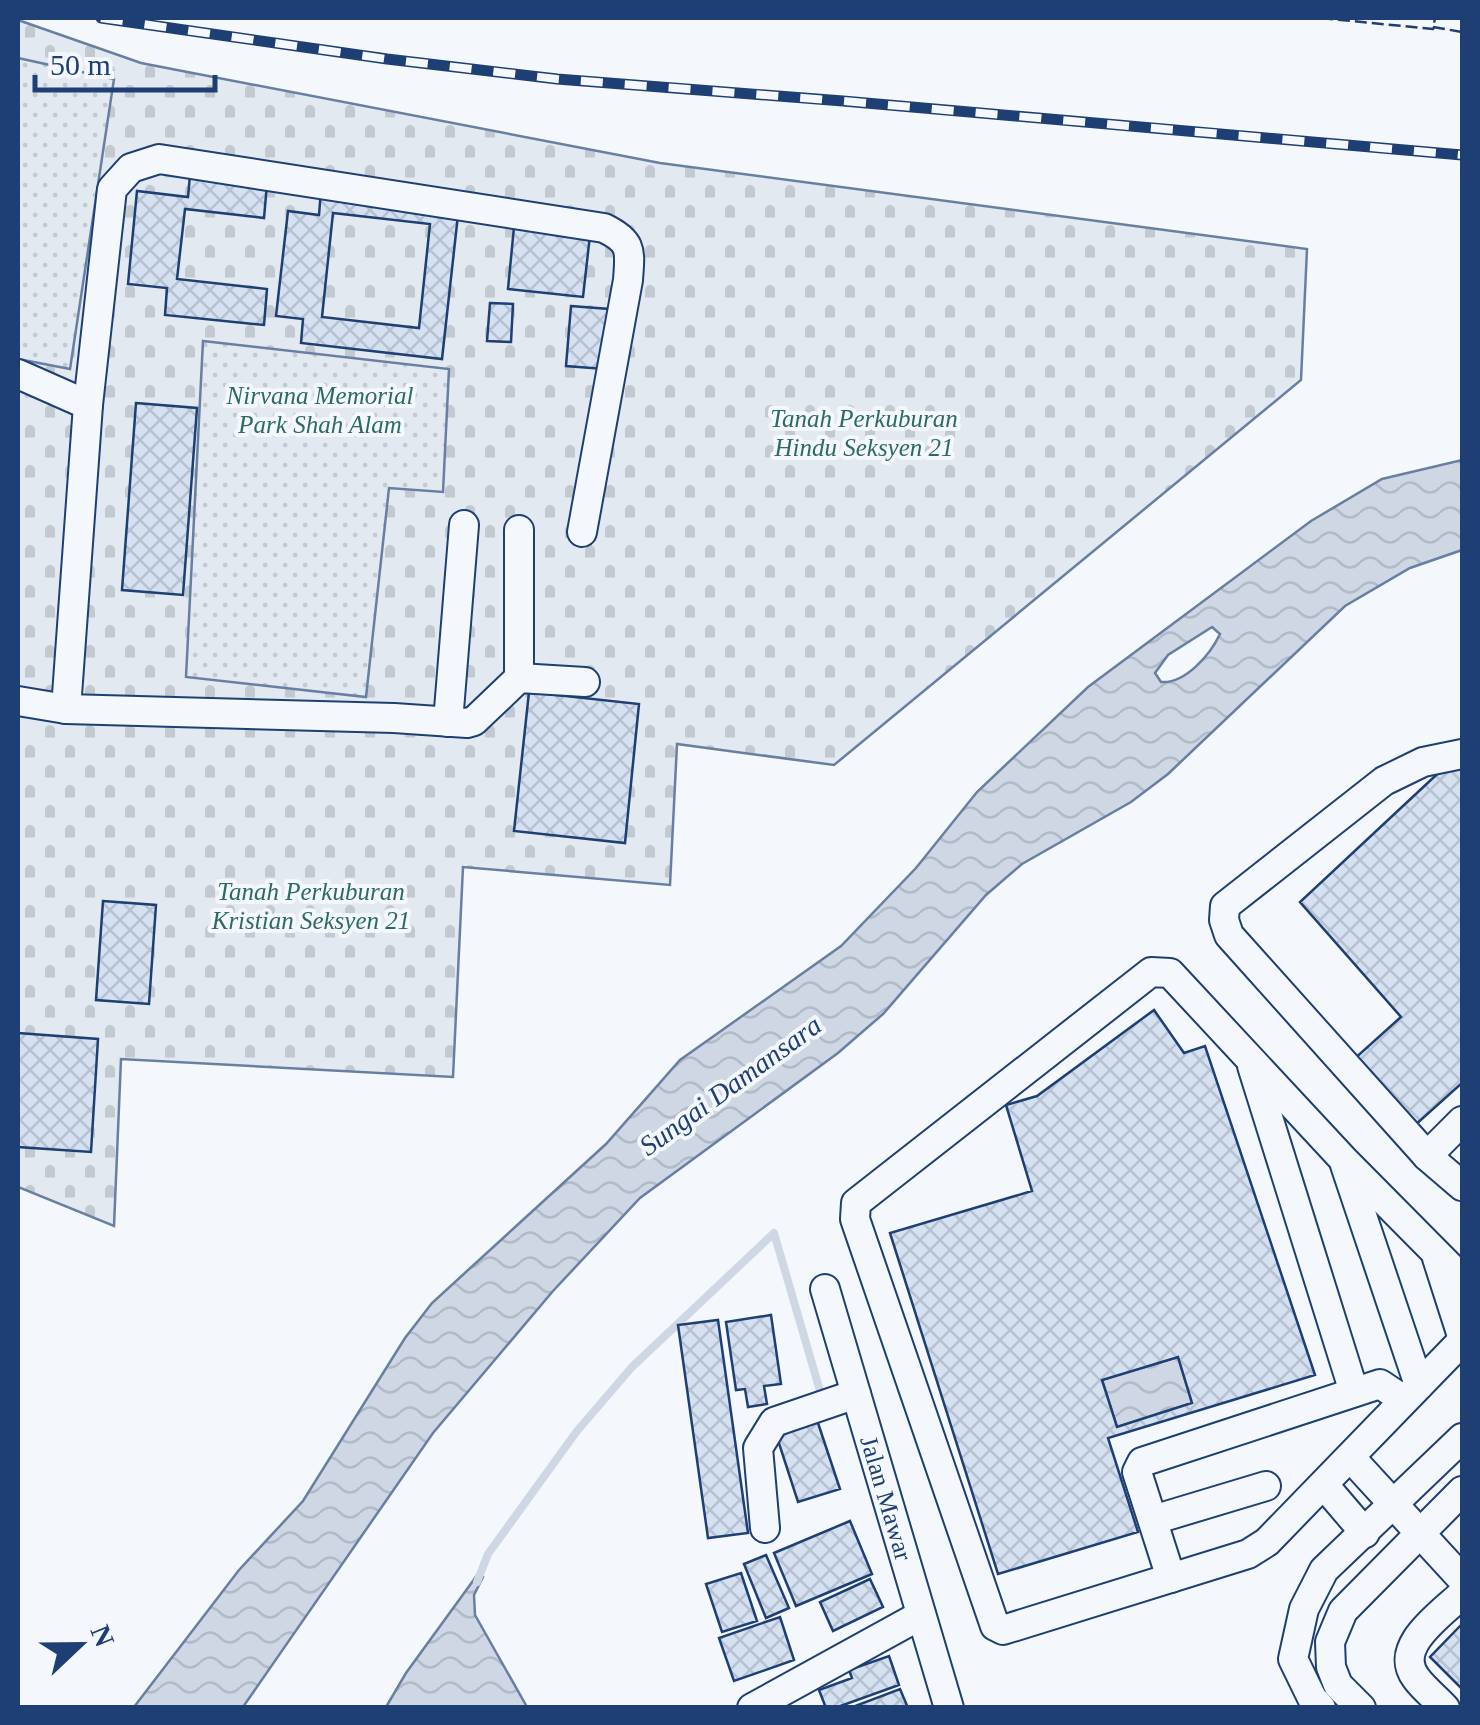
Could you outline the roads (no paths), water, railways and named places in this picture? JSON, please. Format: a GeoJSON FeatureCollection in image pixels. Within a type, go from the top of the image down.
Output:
{"type":"FeatureCollection","features":[{"type":"Feature","properties":{"kind":"street"},"geometry":{"type":"LineString","coordinates":[[66,709],[88,405],[112,189],[131,168],[159,159],[604,228],[622,237],[630,252],[628,280],[582,532]]}},
{"type":"Feature","properties":{"kind":"street"},"geometry":{"type":"LineString","coordinates":[[18,374],[88,405]]}},
{"type":"Feature","properties":{"kind":"street"},"geometry":{"type":"LineString","coordinates":[[448,722],[464,525]]}},
{"type":"Feature","properties":{"kind":"street"},"geometry":{"type":"LineString","coordinates":[[18,701],[66,709],[474,721],[519,678],[519,530]]}},
{"type":"Feature","properties":{"kind":"street"},"geometry":{"type":"LineString","coordinates":[[519,678],[585,682]]}},
{"type":"Feature","properties":{"kind":"street"},"geometry":{"type":"LineString","coordinates":[[1462,754],[1413,766],[1384,781],[1225,906],[1224,920],[1229,934],[1427,1156],[1462,1186]]}},
{"type":"Feature","properties":{"kind":"street"},"geometry":{"type":"LineString","coordinates":[[1433,1247],[1462,1338],[1268,1542],[1248,1554],[1003,1630],[994,1626],[855,1219],[856,1203],[1151,972],[1170,974],[1343,1158],[1433,1247],[1462,1278]]}},
{"type":"Feature","properties":{"kind":"street"},"geometry":{"type":"LineString","coordinates":[[1250,1060],[1354,1392]]}},
{"type":"Feature","properties":{"kind":"street"},"geometry":{"type":"LineString","coordinates":[[1427,1156],[1462,1121]]}},
{"type":"Feature","properties":{"kind":"street"},"geometry":{"type":"LineString","coordinates":[[1343,1158],[1419,1385]]}},
{"type":"Feature","properties":{"kind":"street","name":"Jalan Mawar"},"geometry":{"type":"LineString","coordinates":[[825,1290],[948,1708]]}},
{"type":"Feature","properties":{"kind":"street"},"geometry":{"type":"LineString","coordinates":[[1171,1578],[1137,1472],[1142,1462],[1380,1384],[1394,1394],[1398,1406]]}},
{"type":"Feature","properties":{"kind":"street"},"geometry":{"type":"LineString","coordinates":[[765,1528],[758,1448],[774,1422],[856,1394]]}},
{"type":"Feature","properties":{"kind":"street"},"geometry":{"type":"LineString","coordinates":[[1320,1708],[1298,1675],[1293,1659],[1304,1609],[1324,1570],[1462,1438]]}},
{"type":"Feature","properties":{"kind":"street"},"geometry":{"type":"LineString","coordinates":[[1351,1458],[1462,1579]]}},
{"type":"Feature","properties":{"kind":"street"},"geometry":{"type":"LineString","coordinates":[[1324,1485],[1364,1533]]}},
{"type":"Feature","properties":{"kind":"street"},"geometry":{"type":"LineString","coordinates":[[1153,1520],[1266,1486]]}},
{"type":"Feature","properties":{"kind":"street"},"geometry":{"type":"LineString","coordinates":[[1361,1708],[1338,1685],[1331,1667],[1330,1642],[1342,1611],[1462,1491]]}},
{"type":"Feature","properties":{"kind":"street"},"geometry":{"type":"LineString","coordinates":[[1445,1708],[1414,1677],[1408,1660],[1413,1643],[1462,1594]]}},
{"type":"Feature","properties":{"kind":"street"},"geometry":{"type":"LineString","coordinates":[[752,1708],[921,1615]]}},
{"type":"Feature","properties":{"kind":"water","name":"Sungai Damansara"},"geometry":{"type":"Polygon","coordinates":[[[1462,460],[1462,550],[1410,568],[1345,606],[1168,774],[1131,802],[1022,864],[986,895],[883,1014],[838,1053],[640,1198],[553,1291],[433,1433],[243,1707],[134,1707],[239,1570],[303,1501],[405,1338],[432,1303],[606,1144],[680,1060],[841,946],[916,868],[977,792],[1088,687],[1311,521],[1382,479],[1462,460]],[[1212,627],[1168,655],[1155,673],[1161,682],[1179,678],[1196,667],[1220,634],[1212,627]]]}},
{"type":"Feature","properties":{"kind":"water"},"geometry":{"type":"Polygon","coordinates":[[[1178,1357],[1192,1403],[1117,1427],[1102,1380],[1178,1357]]]}},
{"type":"Feature","properties":{"kind":"water"},"geometry":{"type":"Polygon","coordinates":[[[478,1574],[483,1577],[474,1595],[475,1615],[527,1707],[386,1707],[406,1673],[478,1574]]]}},
{"type":"Feature","properties":{"kind":"waterway"},"geometry":{"type":"LineString","coordinates":[[477,1582],[488,1554],[577,1431],[632,1367],[774,1233],[820,1391]]}},
{"type":"Feature","properties":{"kind":"railway"},"geometry":{"type":"LineString","coordinates":[[101,18],[557,79],[1462,155]]}},
{"type":"Feature","properties":{"kind":"park label","name":"Nirvana Memorial Park Shah Alam"},"geometry":{"type":"Point","coordinates":[320,410]}},
{"type":"Feature","properties":{"kind":"park label","name":"Tanah Perkuburan Hindu Seksyen 21"},"geometry":{"type":"Point","coordinates":[864,432]}},
{"type":"Feature","properties":{"kind":"park label","name":"Tanah Perkuburan Kristian Seksyen 21"},"geometry":{"type":"Point","coordinates":[311,906]}}]}
